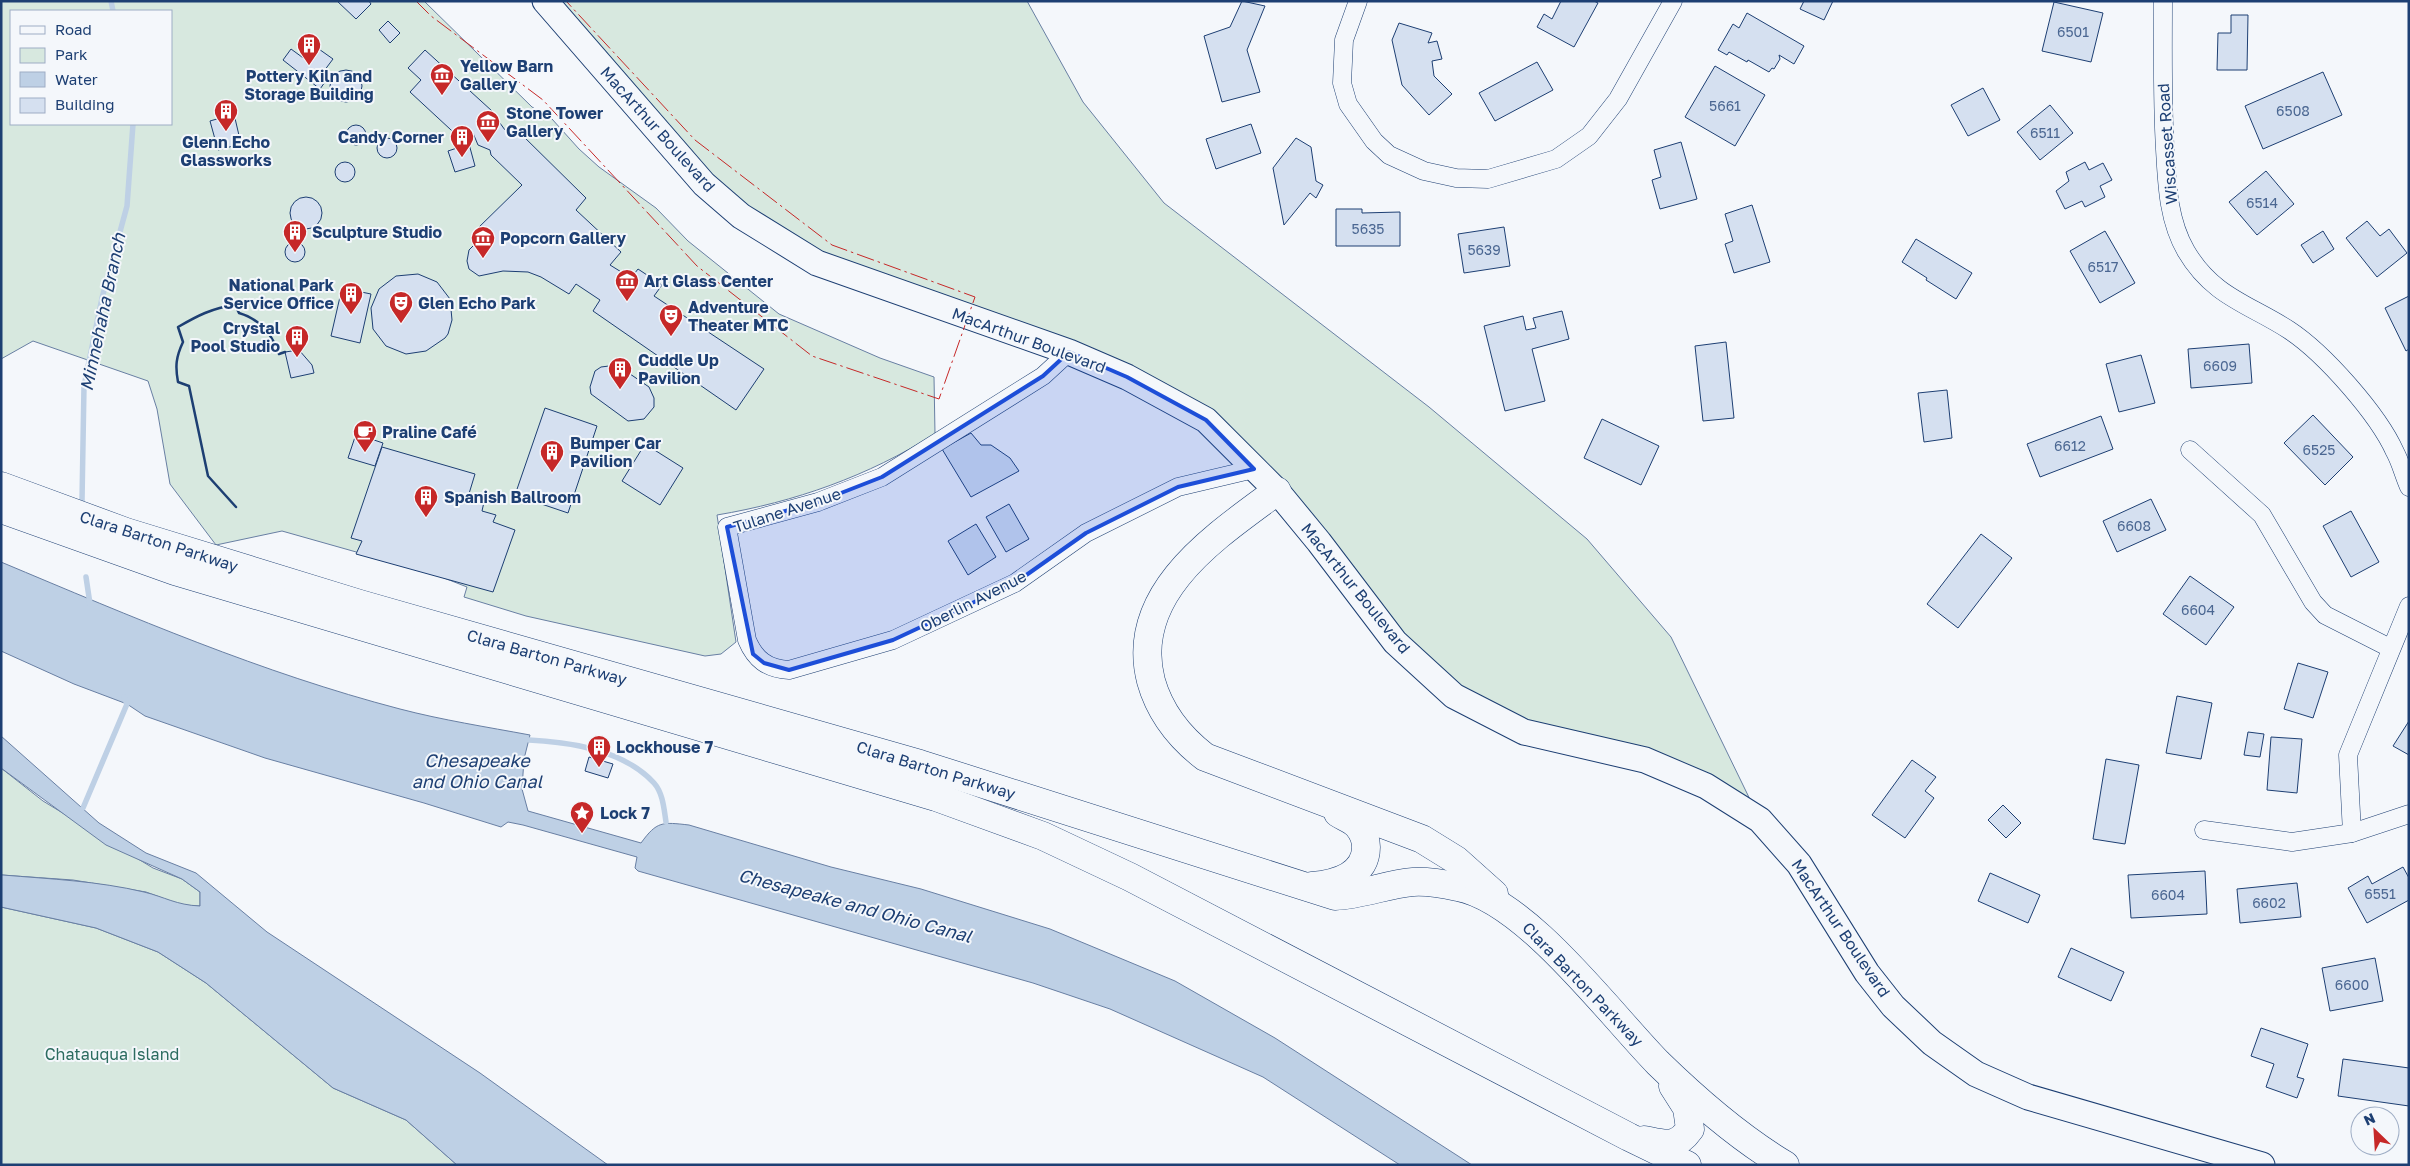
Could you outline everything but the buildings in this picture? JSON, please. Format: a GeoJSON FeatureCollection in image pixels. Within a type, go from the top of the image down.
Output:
{"type":"FeatureCollection","features":[{"type":"Feature","properties":{"kind":"highway","name":"Clara Barton Parkway"},"geometry":{"type":"LineString","coordinates":[[1,486],[126,532],[360,604],[920,764],[1335,896],[1344,896],[1414,882],[1461,888],[1483,896],[1515,914],[1562,959],[1659,1064],[1703,1106],[1757,1148],[1785,1165]]}},
{"type":"Feature","properties":{"kind":"highway"},"geometry":{"type":"LineString","coordinates":[[1276,492],[1220,534],[1173,580],[1159,602],[1150,629],[1147,651],[1148,671],[1155,695],[1164,713],[1188,744],[1205,757],[1322,803],[1404,831],[1438,849],[1471,872],[1515,914]]}},
{"type":"Feature","properties":{"kind":"highway","name":"Clara Barton Parkway"},"geometry":{"type":"LineString","coordinates":[[1,509],[175,571],[700,725],[936,797],[1043,836],[1130,877],[1629,1137],[1687,1165]]}},
{"type":"Feature","properties":{"kind":"highway"},"geometry":{"type":"LineString","coordinates":[[700,725],[753,755]]}},
{"type":"Feature","properties":{"kind":"highway"},"geometry":{"type":"LineString","coordinates":[[885,800],[942,808],[1043,836]]}},
{"type":"Feature","properties":{"kind":"highway"},"geometry":{"type":"LineString","coordinates":[[1306,886],[1325,885],[1354,874],[1362,865],[1366,854],[1364,835],[1357,824],[1322,803]]}},
{"type":"Feature","properties":{"kind":"highway"},"geometry":{"type":"LineString","coordinates":[[1629,1137],[1666,1144],[1682,1139],[1690,1129],[1687,1108],[1659,1064]]}},
{"type":"Feature","properties":{"kind":"main road","name":"MacArthur Boulevard"},"geometry":{"type":"LineString","coordinates":[[545,1],[704,184],[741,216],[816,263],[1068,352],[1127,377],[1206,420],[1276,492],[1319,542],[1395,642],[1454,696],[1524,732],[1644,760],[1706,786],[1760,820],[1799,864],[1867,973],[1893,1006],[1932,1043],[1976,1074],[2028,1096],[2262,1165]]}},
{"type":"Feature","properties":{"kind":"street"},"geometry":{"type":"LineString","coordinates":[[1358,1],[1344,40],[1342,83],[1348,104],[1374,141],[1389,155],[1424,171],[1456,178],[1488,178],[1556,159],[1589,136],[1618,99],[1673,1]]}},
{"type":"Feature","properties":{"kind":"street","name":"Wiscasset Road"},"geometry":{"type":"LineString","coordinates":[[2163,1],[2162,109],[2168,204],[2185,250],[2199,270],[2226,296],[2289,330],[2313,349],[2352,390],[2395,451],[2409,488]]}},
{"type":"Feature","properties":{"kind":"street","name":"Tulane Avenue"},"geometry":{"type":"LineString","coordinates":[[747,640],[727,527],[818,502],[882,476],[1043,376],[1068,352]]}},
{"type":"Feature","properties":{"kind":"street"},"geometry":{"type":"LineString","coordinates":[[2190,450],[2262,515],[2313,602],[2325,615],[2390,648]]}},
{"type":"Feature","properties":{"kind":"street","name":"Oberlin Avenue"},"geometry":{"type":"LineString","coordinates":[[747,640],[753,654],[764,663],[789,670],[893,640],[1015,583],[1086,533],[1178,487],[1254,469]]}},
{"type":"Feature","properties":{"kind":"street"},"geometry":{"type":"LineString","coordinates":[[2352,833],[2348,755],[2390,648],[2409,606]]}},
{"type":"Feature","properties":{"kind":"street"},"geometry":{"type":"LineString","coordinates":[[2204,830],[2292,842],[2352,833],[2409,814]]}},
{"type":"Feature","properties":{"kind":"highlighted area"},"geometry":{"type":"Polygon","coordinates":[[[1069,352],[1127,377],[1206,420],[1254,469],[1178,487],[1086,533],[1015,583],[893,640],[789,670],[764,663],[753,654],[727,527],[818,502],[882,477],[1043,376],[1069,352]]]}},
{"type":"Feature","properties":{"kind":"green space","name":"Glen Echo Park"},"geometry":{"type":"Polygon","coordinates":[[[1,1],[424,1],[532,107],[552,119],[579,149],[599,167],[656,208],[688,241],[779,314],[880,358],[934,377],[935,434],[884,463],[857,475],[775,503],[717,515],[736,642],[721,654],[705,656],[526,616],[464,597],[467,587],[434,574],[282,531],[216,545],[170,484],[157,409],[148,381],[33,341],[1,359],[1,1]]]}},
{"type":"Feature","properties":{"kind":"green space"},"geometry":{"type":"Polygon","coordinates":[[[545,1],[1027,1],[1083,102],[1164,203],[1429,407],[1587,539],[1671,637],[1760,820],[1706,786],[1454,696],[1206,420],[817,263],[741,216],[545,1]]]}},
{"type":"Feature","properties":{"kind":"green space"},"geometry":{"type":"Polygon","coordinates":[[[1,768],[43,801],[153,868],[182,879],[200,892],[200,906],[181,905],[146,892],[73,880],[1,875],[1,768]]]}},
{"type":"Feature","properties":{"kind":"green space","name":"Chatauqua Island"},"geometry":{"type":"Polygon","coordinates":[[[1,907],[96,928],[158,952],[206,983],[333,1088],[406,1120],[457,1165],[1,1165],[1,907]]]}},
{"type":"Feature","properties":{"kind":"water","name":"Chesapeake and Ohio Canal"},"geometry":{"type":"Polygon","coordinates":[[[1,562],[198,643],[298,679],[416,713],[530,735],[524,759],[522,789],[528,811],[641,843],[651,830],[661,825],[672,823],[689,825],[831,867],[921,889],[1050,929],[1175,981],[1275,1038],[1472,1165],[1400,1165],[1263,1077],[1110,1009],[1033,983],[638,871],[635,868],[637,857],[523,825],[508,822],[501,827],[265,758],[145,716],[127,704],[74,684],[1,651],[1,562]]]}},
{"type":"Feature","properties":{"kind":"water"},"geometry":{"type":"Polygon","coordinates":[[[1,736],[99,823],[146,853],[196,873],[267,932],[480,1073],[608,1165],[457,1165],[406,1120],[333,1088],[206,983],[158,952],[96,928],[1,907],[1,875],[109,885],[144,892],[184,904],[200,906],[200,892],[182,879],[106,845],[1,768],[1,736]]]}},
{"type":"Feature","properties":{"kind":"waterway","name":"Minnehaha Branch"},"geometry":{"type":"LineString","coordinates":[[111,1],[113,10]]}},
{"type":"Feature","properties":{"kind":"waterway","name":"Minnehaha Branch"},"geometry":{"type":"LineString","coordinates":[[82,501],[84,386],[102,298],[127,206],[133,125]]}},
{"type":"Feature","properties":{"kind":"waterway","name":"Minnehaha Branch"},"geometry":{"type":"LineString","coordinates":[[86,577],[90,604]]}},
{"type":"Feature","properties":{"kind":"waterway","name":"Minnehaha Branch"},"geometry":{"type":"LineString","coordinates":[[83,808],[127,704],[124,697]]}},
{"type":"Feature","properties":{"kind":"waterway","name":"Chesapeake and Ohio Canal"},"geometry":{"type":"LineString","coordinates":[[529,740],[579,746],[612,755],[628,763],[642,772],[657,787],[663,801],[666,822]]}},
{"type":"Feature","properties":{"kind":"wall"},"geometry":{"type":"LineString","coordinates":[[236,507],[208,476],[189,386],[178,382],[177,362],[183,342],[178,327],[205,313],[235,305],[239,313],[253,319],[264,328],[273,340],[279,354],[285,352]]}},
{"type":"Feature","properties":{"kind":"power"},"geometry":{"type":"LineString","coordinates":[[416,1],[431,16],[543,100],[697,266],[812,356],[939,399],[975,297],[832,245],[695,140],[566,1]]}},
{"type":"Feature","properties":{"kind":"place","name":"Pottery Kiln and Storage Building"},"geometry":{"type":"Point","coordinates":[309,66]}},
{"type":"Feature","properties":{"kind":"place","name":"Yellow Barn Gallery"},"geometry":{"type":"Point","coordinates":[442,96]}},
{"type":"Feature","properties":{"kind":"place","name":"Glenn Echo Glassworks"},"geometry":{"type":"Point","coordinates":[226,132]}},
{"type":"Feature","properties":{"kind":"place","name":"Stone Tower Gallery"},"geometry":{"type":"Point","coordinates":[488,143]}},
{"type":"Feature","properties":{"kind":"place","name":"Candy Corner"},"geometry":{"type":"Point","coordinates":[462,158]}},
{"type":"Feature","properties":{"kind":"place","name":"Sculpture Studio"},"geometry":{"type":"Point","coordinates":[295,253]}},
{"type":"Feature","properties":{"kind":"place","name":"Popcorn Gallery"},"geometry":{"type":"Point","coordinates":[483,259]}},
{"type":"Feature","properties":{"kind":"place","name":"Art Glass Center"},"geometry":{"type":"Point","coordinates":[627,302]}},
{"type":"Feature","properties":{"kind":"place","name":"National Park Service Office"},"geometry":{"type":"Point","coordinates":[351,315]}},
{"type":"Feature","properties":{"kind":"place","name":"Glen Echo Park"},"geometry":{"type":"Point","coordinates":[401,324]}},
{"type":"Feature","properties":{"kind":"place","name":"Adventure Theater MTC"},"geometry":{"type":"Point","coordinates":[671,337]}},
{"type":"Feature","properties":{"kind":"place","name":"Crystal Pool Studio"},"geometry":{"type":"Point","coordinates":[297,358]}},
{"type":"Feature","properties":{"kind":"place","name":"Cuddle Up Pavilion"},"geometry":{"type":"Point","coordinates":[620,390]}},
{"type":"Feature","properties":{"kind":"place","name":"Praline Café"},"geometry":{"type":"Point","coordinates":[365,453]}},
{"type":"Feature","properties":{"kind":"place","name":"Bumper Car Pavilion"},"geometry":{"type":"Point","coordinates":[552,473]}},
{"type":"Feature","properties":{"kind":"place","name":"Spanish Ballroom"},"geometry":{"type":"Point","coordinates":[426,518]}},
{"type":"Feature","properties":{"kind":"place","name":"Lockhouse 7"},"geometry":{"type":"Point","coordinates":[599,768]}},
{"type":"Feature","properties":{"kind":"place","name":"Lock 7"},"geometry":{"type":"Point","coordinates":[582,834]}}]}
